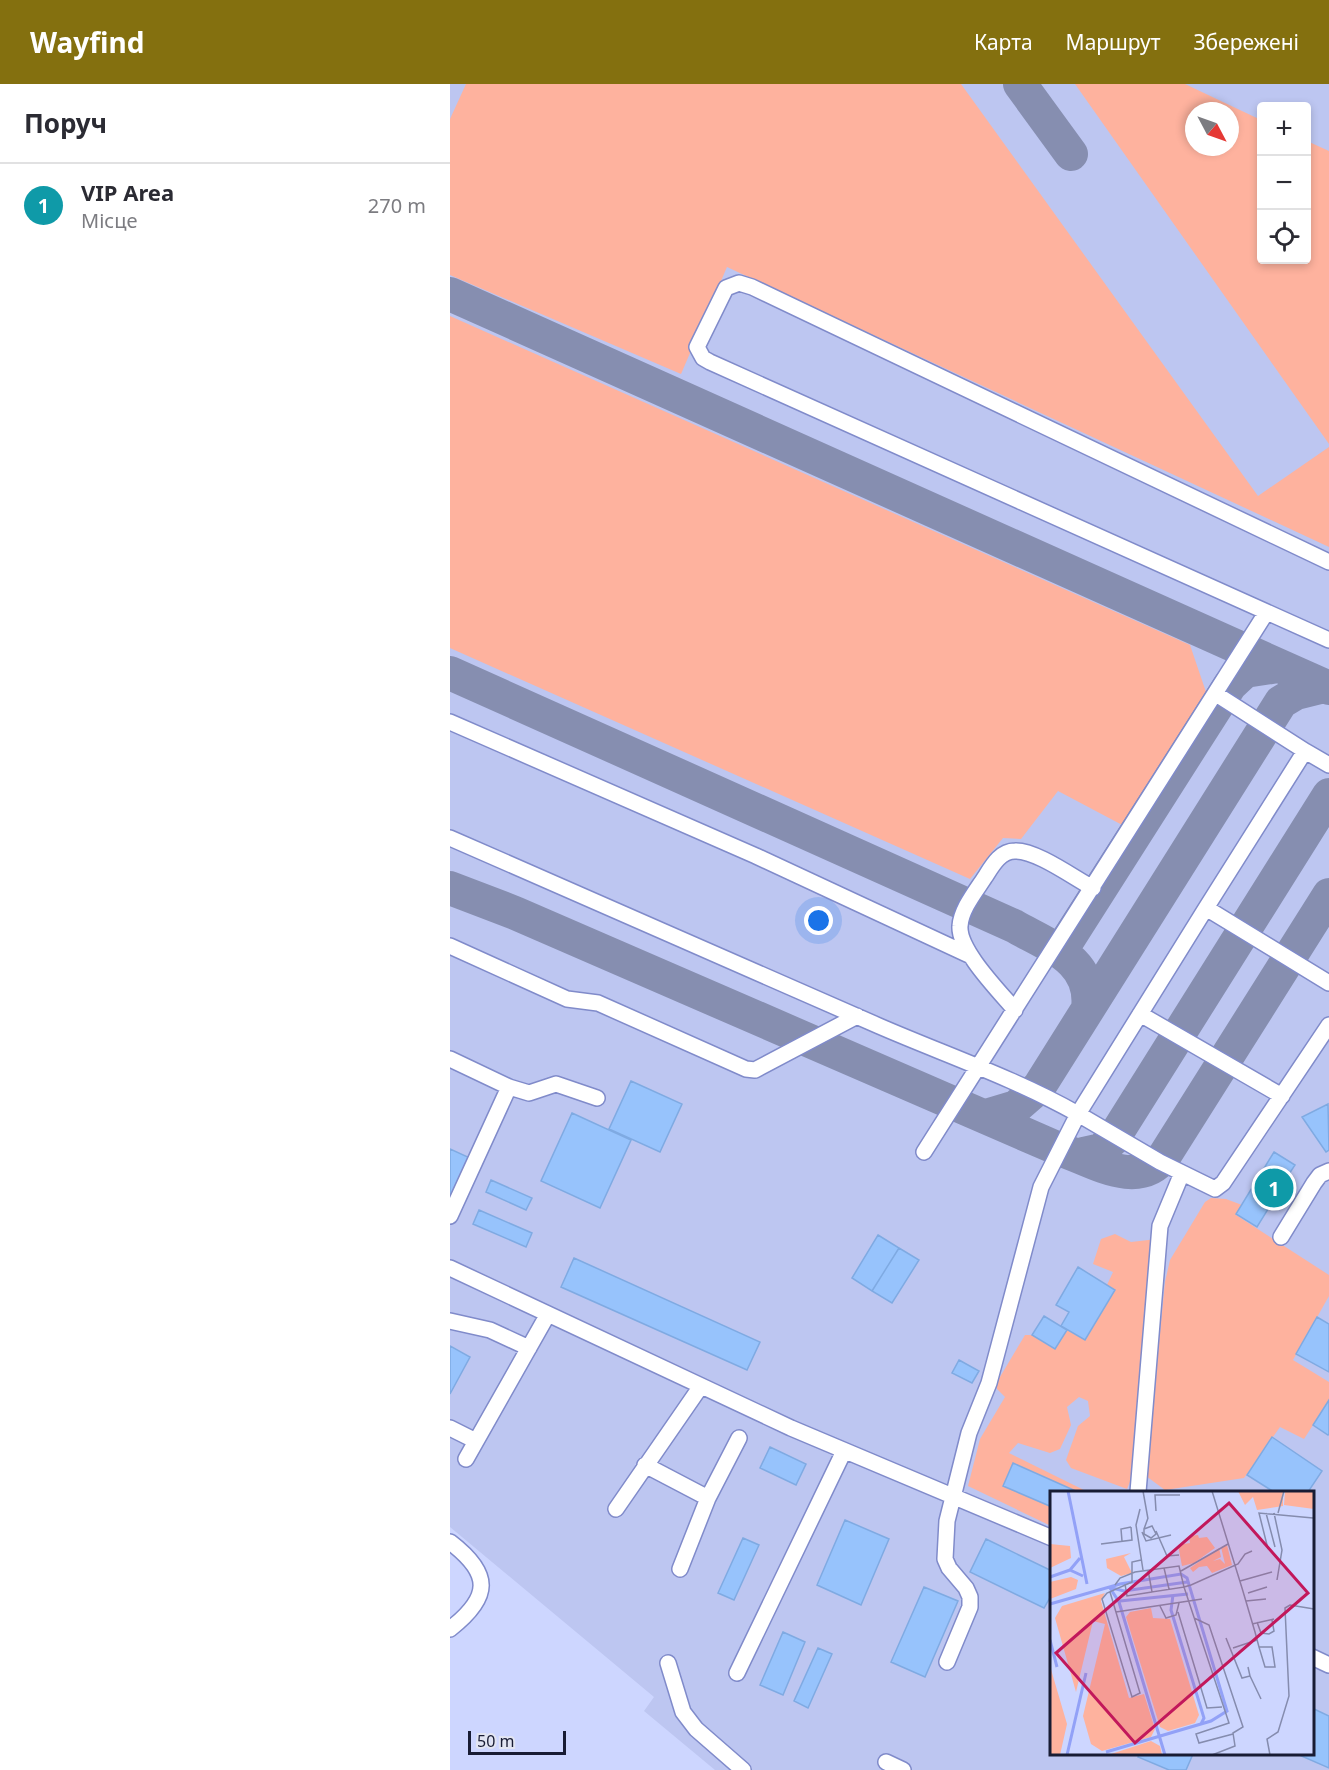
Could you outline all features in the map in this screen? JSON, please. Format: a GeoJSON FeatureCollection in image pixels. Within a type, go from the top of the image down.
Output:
{"type":"FeatureCollection","features":[{"type":"Feature","properties":{"kind":"lane"},"geometry":{"type":"LineString","coordinates":[[1329,562],[752,287],[740,283],[730,284],[721,295],[697,347],[703,358],[1329,640]]}},
{"type":"Feature","properties":{"kind":"lane"},"geometry":{"type":"LineString","coordinates":[[924,1152],[981,1066],[1266,613]]}},
{"type":"Feature","properties":{"kind":"lane"},"geometry":{"type":"LineString","coordinates":[[1216,694],[1329,765]]}},
{"type":"Feature","properties":{"kind":"lane"},"geometry":{"type":"LineString","coordinates":[[450,722],[756,856],[972,956]]}},
{"type":"Feature","properties":{"kind":"lane"},"geometry":{"type":"LineString","coordinates":[[947,1662],[970,1607],[970,1597],[945,1559],[947,1521],[969,1433],[989,1383],[1041,1187],[1078,1114],[1305,750]]}},
{"type":"Feature","properties":{"kind":"lane"},"geometry":{"type":"LineString","coordinates":[[450,838],[856,1016],[1038,1091],[1210,1188],[1219,1187],[1329,1025]]}},
{"type":"Feature","properties":{"kind":"lane"},"geometry":{"type":"LineString","coordinates":[[1015,1010],[963,942],[961,921],[988,871],[1000,856],[1014,851],[1026,853],[1093,888]]}},
{"type":"Feature","properties":{"kind":"lane"},"geometry":{"type":"LineString","coordinates":[[1206,908],[1329,983]]}},
{"type":"Feature","properties":{"kind":"lane"},"geometry":{"type":"LineString","coordinates":[[450,946],[567,999],[598,1003],[746,1070],[755,1070],[856,1016]]}},
{"type":"Feature","properties":{"kind":"lane"},"geometry":{"type":"LineString","coordinates":[[1140,1014],[1282,1096]]}},
{"type":"Feature","properties":{"kind":"lane"},"geometry":{"type":"LineString","coordinates":[[450,1059],[509,1087],[529,1093],[556,1084],[597,1098]]}},
{"type":"Feature","properties":{"kind":"lane"},"geometry":{"type":"LineString","coordinates":[[450,1216],[509,1087]]}},
{"type":"Feature","properties":{"kind":"lane"},"geometry":{"type":"LineString","coordinates":[[1281,1237],[1314,1183],[1320,1175],[1329,1171]]}},
{"type":"Feature","properties":{"kind":"lane"},"geometry":{"type":"LineString","coordinates":[[1138,1491],[1160,1226],[1182,1173]]}},
{"type":"Feature","properties":{"kind":"lane"},"geometry":{"type":"LineString","coordinates":[[450,1268],[844,1451],[1050,1537]]}},
{"type":"Feature","properties":{"kind":"lane"},"geometry":{"type":"LineString","coordinates":[[466,1459],[548,1314]]}},
{"type":"Feature","properties":{"kind":"lane"},"geometry":{"type":"LineString","coordinates":[[450,1321],[490,1330],[529,1348]]}},
{"type":"Feature","properties":{"kind":"lane"},"geometry":{"type":"LineString","coordinates":[[616,1509],[701,1386]]}},
{"type":"Feature","properties":{"kind":"lane"},"geometry":{"type":"LineString","coordinates":[[450,1428],[476,1441]]}},
{"type":"Feature","properties":{"kind":"lane"},"geometry":{"type":"LineString","coordinates":[[680,1569],[708,1498],[739,1438]]}},
{"type":"Feature","properties":{"kind":"lane"},"geometry":{"type":"LineString","coordinates":[[737,1673],[844,1451]]}},
{"type":"Feature","properties":{"kind":"lane"},"geometry":{"type":"LineString","coordinates":[[645,1465],[708,1498]]}},
{"type":"Feature","properties":{"kind":"lane"},"geometry":{"type":"LineString","coordinates":[[450,1542],[479,1570],[482,1592],[470,1613],[450,1629]]}},
{"type":"Feature","properties":{"kind":"lane"},"geometry":{"type":"LineString","coordinates":[[1314,1658],[1329,1665]]}},
{"type":"Feature","properties":{"kind":"lane"},"geometry":{"type":"LineString","coordinates":[[668,1663],[682,1712],[696,1729],[743,1770]]}},
{"type":"Feature","properties":{"kind":"lane"},"geometry":{"type":"LineString","coordinates":[[886,1762],[903,1770]]}},
{"type":"Feature","properties":{"kind":"shaded area"},"geometry":{"type":"Polygon","coordinates":[[[450,84],[1329,84],[1329,1770],[715,1770],[644,1711],[654,1697],[450,1527],[450,84]]]}},
{"type":"Feature","properties":{"kind":"shaded area"},"geometry":{"type":"Polygon","coordinates":[[[466,84],[961,84],[1258,496],[1329,447],[1329,547],[727,267],[681,374],[450,275],[450,119],[466,84]]]}},
{"type":"Feature","properties":{"kind":"shaded area"},"geometry":{"type":"Polygon","coordinates":[[[1075,84],[1185,84],[1223,102],[1185,102],[1185,156],[1239,156],[1239,110],[1257,118],[1257,264],[1311,264],[1311,143],[1329,151],[1329,444],[1075,84]]]}},
{"type":"Feature","properties":{"kind":"shaded area"},"geometry":{"type":"Polygon","coordinates":[[[450,316],[1190,645],[1206,692],[1126,827],[1058,791],[1021,839],[1003,838],[970,879],[450,648],[450,316]]]}},
{"type":"Feature","properties":{"kind":"shaded area"},"geometry":{"type":"Polygon","coordinates":[[[1211,1198],[1226,1199],[1242,1205],[1236,1215],[1329,1275],[1329,1296],[1293,1360],[1329,1382],[1329,1400],[1304,1439],[1280,1427],[1244,1478],[1165,1490],[1146,1476],[1165,1282],[1170,1260],[1205,1202],[1211,1198]]]}},
{"type":"Feature","properties":{"kind":"shaded area"},"geometry":{"type":"Polygon","coordinates":[[[1115,1234],[1131,1242],[1157,1239],[1135,1470],[1127,1489],[1071,1468],[1066,1460],[1078,1426],[1090,1416],[1088,1401],[1079,1397],[1067,1407],[1071,1425],[1060,1449],[1050,1453],[1018,1443],[1009,1453],[1086,1491],[1050,1491],[1050,1526],[968,1486],[980,1439],[1005,1397],[997,1389],[997,1382],[1025,1335],[1032,1335],[1054,1349],[1067,1330],[1085,1340],[1115,1290],[1107,1285],[1113,1272],[1093,1264],[1101,1239],[1115,1234]]]}},
{"type":"Feature","properties":{"kind":"building"},"geometry":{"type":"Polygon","coordinates":[[[631,1081],[682,1104],[660,1152],[609,1129],[631,1081]]]}},
{"type":"Feature","properties":{"kind":"building"},"geometry":{"type":"Polygon","coordinates":[[[1328,1104],[1329,1150],[1326,1152],[1302,1117],[1328,1104]]]}},
{"type":"Feature","properties":{"kind":"building"},"geometry":{"type":"Polygon","coordinates":[[[572,1113],[631,1140],[600,1208],[541,1181],[572,1113]]]}},
{"type":"Feature","properties":{"kind":"building"},"geometry":{"type":"Polygon","coordinates":[[[450,1149],[470,1158],[450,1202],[450,1149]]]}},
{"type":"Feature","properties":{"kind":"building"},"geometry":{"type":"Polygon","coordinates":[[[1274,1152],[1295,1165],[1287,1177],[1295,1184],[1295,1194],[1285,1202],[1273,1201],[1257,1227],[1236,1214],[1274,1152]]]}},
{"type":"Feature","properties":{"kind":"building"},"geometry":{"type":"Polygon","coordinates":[[[491,1180],[532,1198],[526,1210],[486,1192],[491,1180]]]}},
{"type":"Feature","properties":{"kind":"building"},"geometry":{"type":"Polygon","coordinates":[[[479,1210],[532,1233],[526,1247],[473,1224],[479,1210]]]}},
{"type":"Feature","properties":{"kind":"building"},"geometry":{"type":"Polygon","coordinates":[[[878,1235],[899,1248],[872,1291],[852,1278],[878,1235]]]}},
{"type":"Feature","properties":{"kind":"building"},"geometry":{"type":"Polygon","coordinates":[[[899,1248],[919,1260],[892,1303],[872,1291],[899,1248]]]}},
{"type":"Feature","properties":{"kind":"building"},"geometry":{"type":"Polygon","coordinates":[[[574,1258],[760,1342],[747,1370],[561,1287],[574,1258]]]}},
{"type":"Feature","properties":{"kind":"building"},"geometry":{"type":"Polygon","coordinates":[[[1078,1267],[1115,1290],[1085,1340],[1061,1326],[1069,1312],[1056,1305],[1078,1267]]]}},
{"type":"Feature","properties":{"kind":"building"},"geometry":{"type":"Polygon","coordinates":[[[1044,1316],[1067,1330],[1055,1349],[1032,1335],[1044,1316]]]}},
{"type":"Feature","properties":{"kind":"building"},"geometry":{"type":"Polygon","coordinates":[[[1317,1317],[1329,1324],[1329,1372],[1296,1354],[1317,1317]]]}},
{"type":"Feature","properties":{"kind":"building"},"geometry":{"type":"Polygon","coordinates":[[[450,1346],[470,1357],[450,1394],[450,1346]]]}},
{"type":"Feature","properties":{"kind":"building"},"geometry":{"type":"Polygon","coordinates":[[[959,1360],[979,1371],[972,1383],[952,1373],[959,1360]]]}},
{"type":"Feature","properties":{"kind":"building"},"geometry":{"type":"Polygon","coordinates":[[[1329,1400],[1329,1434],[1328,1435],[1313,1425],[1329,1400]]]}},
{"type":"Feature","properties":{"kind":"building"},"geometry":{"type":"Polygon","coordinates":[[[1272,1437],[1322,1471],[1309,1491],[1272,1491],[1247,1475],[1272,1437]]]}},
{"type":"Feature","properties":{"kind":"building"},"geometry":{"type":"Polygon","coordinates":[[[770,1447],[806,1464],[796,1485],[760,1468],[770,1447]]]}},
{"type":"Feature","properties":{"kind":"building"},"geometry":{"type":"Polygon","coordinates":[[[1013,1463],[1076,1491],[1050,1491],[1050,1506],[1003,1486],[1013,1463]]]}},
{"type":"Feature","properties":{"kind":"building"},"geometry":{"type":"Polygon","coordinates":[[[845,1520],[889,1539],[861,1605],[817,1585],[845,1520]]]}},
{"type":"Feature","properties":{"kind":"building"},"geometry":{"type":"Polygon","coordinates":[[[743,1538],[759,1545],[734,1600],[718,1593],[743,1538]]]}},
{"type":"Feature","properties":{"kind":"building"},"geometry":{"type":"Polygon","coordinates":[[[986,1539],[1050,1570],[1050,1598],[1044,1608],[970,1572],[986,1539]]]}},
{"type":"Feature","properties":{"kind":"building"},"geometry":{"type":"Polygon","coordinates":[[[924,1587],[958,1601],[925,1677],[891,1662],[924,1587]]]}},
{"type":"Feature","properties":{"kind":"building"},"geometry":{"type":"Polygon","coordinates":[[[783,1632],[805,1642],[783,1695],[760,1685],[783,1632]]]}},
{"type":"Feature","properties":{"kind":"building"},"geometry":{"type":"Polygon","coordinates":[[[818,1648],[832,1654],[808,1708],[794,1701],[818,1648]]]}},
{"type":"Feature","properties":{"kind":"building"},"geometry":{"type":"Polygon","coordinates":[[[1314,1709],[1329,1716],[1329,1768],[1299,1755],[1314,1755],[1314,1709]]]}},
{"type":"Feature","properties":{"kind":"building"},"geometry":{"type":"Polygon","coordinates":[[[1139,1755],[1193,1755],[1186,1770],[1169,1770],[1138,1757],[1139,1755]]]}},
{"type":"Feature","properties":{"kind":"taxiway"},"geometry":{"type":"LineString","coordinates":[[1020,84],[1071,154]]}},
{"type":"Feature","properties":{"kind":"taxiway"},"geometry":{"type":"LineString","coordinates":[[450,294],[1329,688]]}},
{"type":"Feature","properties":{"kind":"taxiway"},"geometry":{"type":"LineString","coordinates":[[1060,952],[1230,685],[1245,671],[1278,666]]}},
{"type":"Feature","properties":{"kind":"taxiway"},"geometry":{"type":"LineString","coordinates":[[450,673],[1014,926],[1054,948],[1076,966],[1084,978],[1088,992],[1088,1009]]}},
{"type":"Feature","properties":{"kind":"taxiway"},"geometry":{"type":"LineString","coordinates":[[986,1116],[1016,1107],[1039,1087],[1281,702],[1296,693],[1324,686]]}},
{"type":"Feature","properties":{"kind":"taxiway"},"geometry":{"type":"LineString","coordinates":[[1083,1154],[1101,1150],[1113,1139],[1329,795]]}},
{"type":"Feature","properties":{"kind":"taxiway"},"geometry":{"type":"LineString","coordinates":[[450,888],[515,913],[1059,1149],[1099,1165],[1128,1172],[1142,1171],[1154,1166],[1165,1155],[1329,895]]}},
{"type":"Feature","properties":{"kind":"place","name":"VIP Area"},"geometry":{"type":"Point","coordinates":[1274,1188]}}]}
